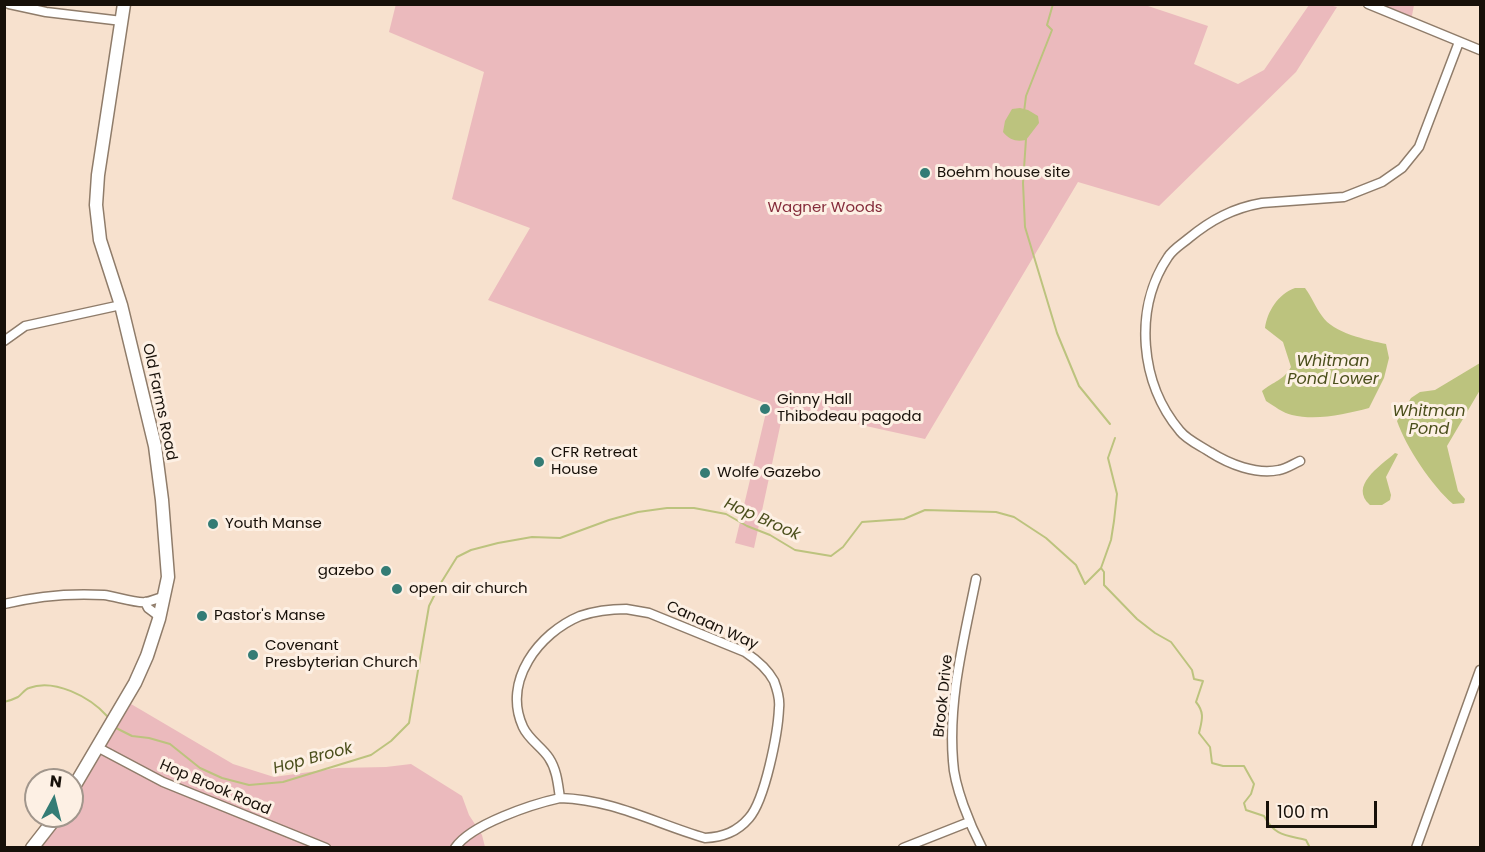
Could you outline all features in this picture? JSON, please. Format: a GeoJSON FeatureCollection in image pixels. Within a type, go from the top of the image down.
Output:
{"type":"FeatureCollection","features":[{"type":"Feature","properties":{"kind":"street"},"geometry":{"type":"LineString","coordinates":[[9,4],[46,12],[122,21]]}},
{"type":"Feature","properties":{"kind":"street","name":"Old Farms Road"},"geometry":{"type":"LineString","coordinates":[[84,769],[135,683],[147,656],[160,616],[168,577],[155,446],[120,305],[100,240],[96,205],[98,175],[124,4]]}},
{"type":"Feature","properties":{"kind":"street"},"geometry":{"type":"LineString","coordinates":[[1368,4],[1480,50]]}},
{"type":"Feature","properties":{"kind":"street"},"geometry":{"type":"LineString","coordinates":[[1300,461],[1279,470],[1253,470],[1223,460],[1181,433],[1156,390],[1146,355],[1145,319],[1154,288],[1168,257],[1208,223],[1222,215],[1250,205],[1356,194],[1382,183],[1402,168],[1419,147],[1459,42]]}},
{"type":"Feature","properties":{"kind":"street"},"geometry":{"type":"LineString","coordinates":[[4,341],[25,326],[120,305]]}},
{"type":"Feature","properties":{"kind":"street","name":"Brook Drive"},"geometry":{"type":"LineString","coordinates":[[976,579],[956,683],[952,763],[969,822],[982,848]]}},
{"type":"Feature","properties":{"kind":"street"},"geometry":{"type":"LineString","coordinates":[[4,603],[35,597],[76,595],[104,596],[145,603],[164,597]]}},
{"type":"Feature","properties":{"kind":"street"},"geometry":{"type":"LineString","coordinates":[[145,603],[148,608],[160,616]]}},
{"type":"Feature","properties":{"kind":"street","name":"Canaan Way"},"geometry":{"type":"LineString","coordinates":[[455,848],[459,842],[487,824],[560,798],[609,804],[705,838],[721,837],[732,833],[749,818],[758,805],[768,772],[780,706],[774,682],[758,661],[745,652],[667,620],[638,611],[615,609],[580,616],[546,638],[528,661],[517,688],[516,702],[523,728],[550,759],[560,798]]}},
{"type":"Feature","properties":{"kind":"street"},"geometry":{"type":"LineString","coordinates":[[1416,848],[1480,670]]}},
{"type":"Feature","properties":{"kind":"street","name":"Hop Brook Road"},"geometry":{"type":"LineString","coordinates":[[97,747],[164,782],[326,848]]}},
{"type":"Feature","properties":{"kind":"street"},"geometry":{"type":"LineString","coordinates":[[903,848],[969,822]]}},
{"type":"Feature","properties":{"kind":"street"},"geometry":{"type":"LineString","coordinates":[[32,848],[48,828]]}},
{"type":"Feature","properties":{"kind":"green space","name":"Wagner Woods"},"geometry":{"type":"Polygon","coordinates":[[[396,4],[1145,5],[1208,26],[1194,64],[1238,84],[1264,70],[1309,5],[1337,7],[1296,72],[1159,206],[1078,182],[925,439],[784,408],[754,548],[735,543],[768,404],[488,300],[530,228],[452,199],[484,72],[389,32],[396,4]]]}},
{"type":"Feature","properties":{"kind":"green space"},"geometry":{"type":"Polygon","coordinates":[[[1366,5],[1414,5],[1411,21],[1366,5]]]}},
{"type":"Feature","properties":{"kind":"green space"},"geometry":{"type":"Polygon","coordinates":[[[131,704],[233,764],[274,777],[338,768],[411,764],[462,796],[469,815],[482,835],[485,847],[41,848],[56,828],[84,828],[84,784],[131,704]]]}},
{"type":"Feature","properties":{"kind":"water"},"geometry":{"type":"Polygon","coordinates":[[[1020,108],[1038,116],[1039,123],[1026,140],[1019,141],[1011,139],[1003,132],[1005,121],[1012,109],[1020,108]]]}},
{"type":"Feature","properties":{"kind":"water","name":"Whitman Pond Lower"},"geometry":{"type":"Polygon","coordinates":[[[1295,288],[1305,288],[1322,316],[1334,327],[1351,335],[1386,344],[1389,358],[1384,378],[1369,408],[1331,416],[1302,417],[1285,413],[1266,401],[1262,391],[1281,378],[1291,367],[1283,342],[1265,328],[1266,322],[1279,299],[1295,288]]]}},
{"type":"Feature","properties":{"kind":"water","name":"Whitman Pond"},"geometry":{"type":"Polygon","coordinates":[[[1480,363],[1480,390],[1447,446],[1458,491],[1465,499],[1464,503],[1453,504],[1420,466],[1397,421],[1411,398],[1420,392],[1435,390],[1480,363]]]}},
{"type":"Feature","properties":{"kind":"water"},"geometry":{"type":"Polygon","coordinates":[[[1395,453],[1398,454],[1386,477],[1391,495],[1390,500],[1382,505],[1370,505],[1364,498],[1364,484],[1395,453]]]}},
{"type":"Feature","properties":{"kind":"waterway"},"geometry":{"type":"LineString","coordinates":[[1024,112],[1026,96],[1052,30],[1047,25],[1053,4]]}},
{"type":"Feature","properties":{"kind":"waterway"},"geometry":{"type":"LineString","coordinates":[[1026,139],[1023,183],[1025,227],[1057,333],[1079,386],[1110,424]]}},
{"type":"Feature","properties":{"kind":"waterway"},"geometry":{"type":"LineString","coordinates":[[1101,568],[1111,540],[1117,494],[1108,458],[1115,438]]}},
{"type":"Feature","properties":{"kind":"waterway","name":"Hop Brook"},"geometry":{"type":"LineString","coordinates":[[116,728],[132,736],[170,744],[200,768],[222,778],[249,785],[283,782],[371,755],[391,741],[409,723],[429,606],[457,557],[471,550],[532,537],[560,538],[638,512],[667,508],[694,508],[726,514],[795,550],[831,556],[843,547],[862,522],[904,519],[925,510],[996,512],[1014,517],[1046,538],[1076,565],[1085,584],[1101,568],[1104,572],[1104,585],[1137,619],[1171,642],[1192,670],[1194,679],[1203,681],[1196,702],[1202,713],[1199,733],[1210,747],[1212,763],[1223,766],[1244,766],[1254,784],[1251,794],[1244,803],[1246,810],[1264,816],[1268,823],[1281,834],[1306,840],[1310,848]]}},
{"type":"Feature","properties":{"kind":"waterway","name":"Hop Brook"},"geometry":{"type":"LineString","coordinates":[[4,702],[18,697],[29,688],[49,685],[81,696],[107,716]]}},
{"type":"Feature","properties":{"kind":"place","name":"Boehm house site"},"geometry":{"type":"Point","coordinates":[925,173]}},
{"type":"Feature","properties":{"kind":"place","name":"Ginny Hall Thibodeau pagoda"},"geometry":{"type":"Point","coordinates":[765,409]}},
{"type":"Feature","properties":{"kind":"place","name":"CFR Retreat House"},"geometry":{"type":"Point","coordinates":[539,462]}},
{"type":"Feature","properties":{"kind":"place","name":"Wolfe Gazebo"},"geometry":{"type":"Point","coordinates":[705,473]}},
{"type":"Feature","properties":{"kind":"place","name":"Youth Manse"},"geometry":{"type":"Point","coordinates":[213,524]}},
{"type":"Feature","properties":{"kind":"place","name":"gazebo"},"geometry":{"type":"Point","coordinates":[386,571]}},
{"type":"Feature","properties":{"kind":"place","name":"open air church"},"geometry":{"type":"Point","coordinates":[397,589]}},
{"type":"Feature","properties":{"kind":"place","name":"Pastor's Manse"},"geometry":{"type":"Point","coordinates":[202,616]}},
{"type":"Feature","properties":{"kind":"place","name":"Covenant Presbyterian Church"},"geometry":{"type":"Point","coordinates":[253,655]}}]}
